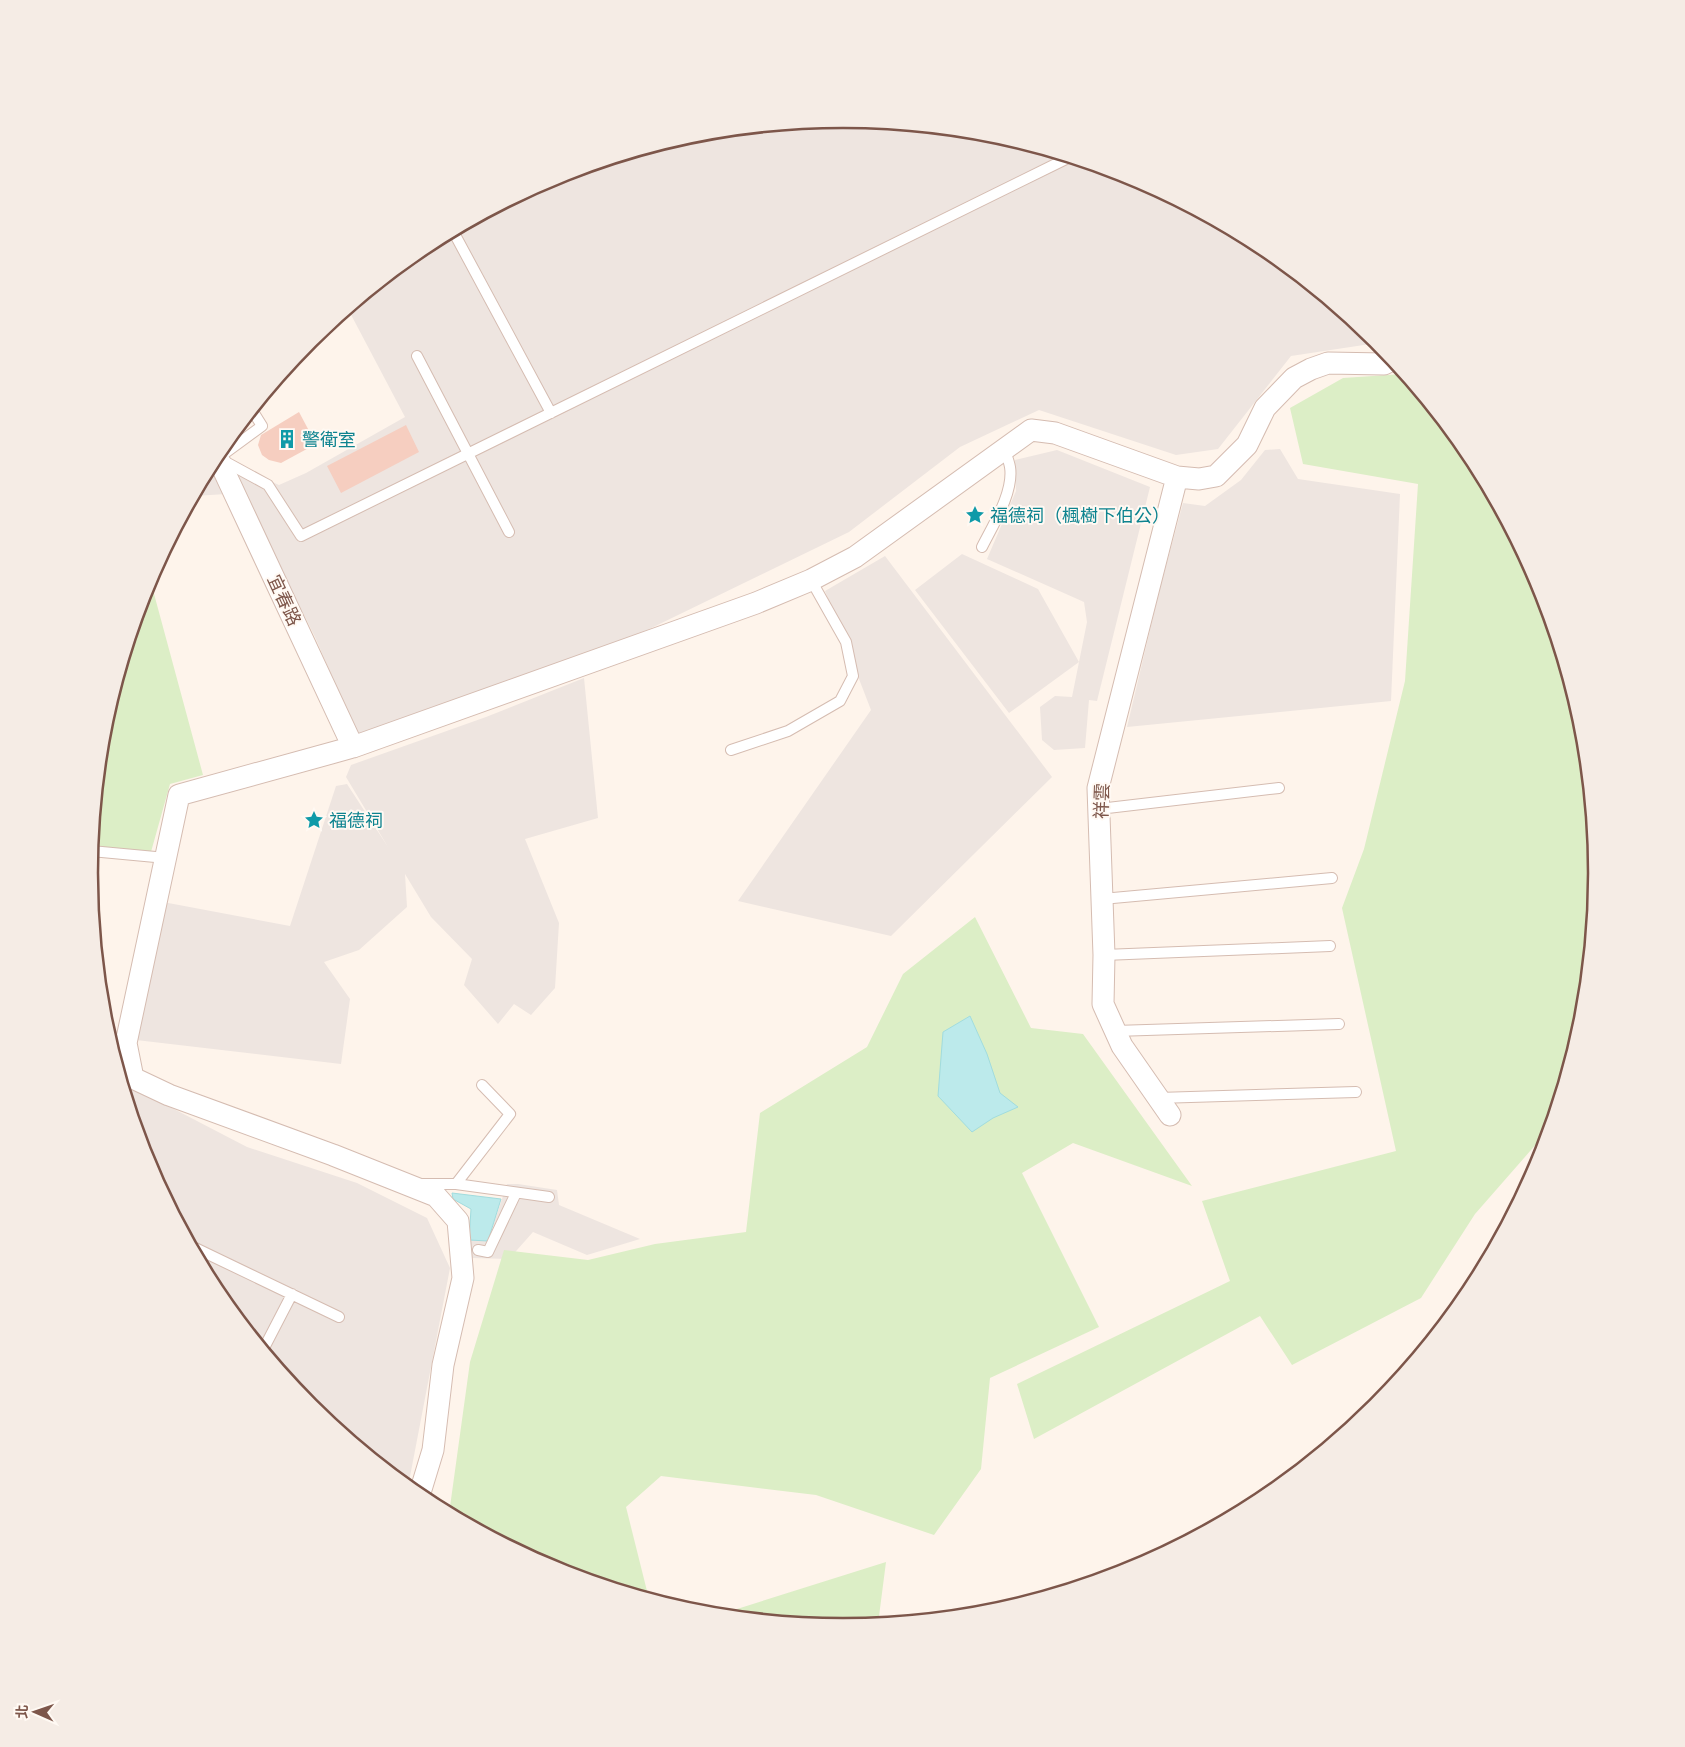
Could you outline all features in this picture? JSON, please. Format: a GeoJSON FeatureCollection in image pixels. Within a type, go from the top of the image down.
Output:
{"type":"FeatureCollection","features":[{"type":"Feature","properties":{"kind":"street"},"geometry":{"type":"LineString","coordinates":[[421,1488],[432,1450],[443,1365],[463,1278],[458,1221],[436,1196],[333,1155],[169,1095],[133,1078],[126,1043],[179,795],[353,747],[756,602],[812,580],[855,558],[1031,430],[1055,433],[1177,477],[1199,479],[1216,476],[1247,445],[1265,408],[1294,378],[1311,368],[1328,363],[1385,363]]}},
{"type":"Feature","properties":{"kind":"street","name":"宜春路"},"geometry":{"type":"LineString","coordinates":[[220,465],[353,747]]}},
{"type":"Feature","properties":{"kind":"street","name":"祥雲"},"geometry":{"type":"LineString","coordinates":[[1164,1106],[1122,1046],[1103,1004],[1104,955],[1098,788],[1177,477]]}},
{"type":"Feature","properties":{"kind":"lane"},"geometry":{"type":"LineString","coordinates":[[222,461],[268,485],[301,536],[1061,162]]}},
{"type":"Feature","properties":{"kind":"lane"},"geometry":{"type":"LineString","coordinates":[[456,237],[551,413]]}},
{"type":"Feature","properties":{"kind":"lane"},"geometry":{"type":"LineString","coordinates":[[417,356],[509,532]]}},
{"type":"Feature","properties":{"kind":"lane"},"geometry":{"type":"LineString","coordinates":[[232,447],[262,426],[255,415]]}},
{"type":"Feature","properties":{"kind":"lane"},"geometry":{"type":"LineString","coordinates":[[982,546],[1002,507],[1010,480],[1010,466],[1004,448]]}},
{"type":"Feature","properties":{"kind":"lane"},"geometry":{"type":"LineString","coordinates":[[731,750],[788,731],[840,701],[853,676],[846,642],[812,580]]}},
{"type":"Feature","properties":{"kind":"lane"},"geometry":{"type":"LineString","coordinates":[[1099,809],[1279,788]]}},
{"type":"Feature","properties":{"kind":"lane"},"geometry":{"type":"LineString","coordinates":[[98,853],[166,858]]}},
{"type":"Feature","properties":{"kind":"lane"},"geometry":{"type":"LineString","coordinates":[[1102,899],[1332,878]]}},
{"type":"Feature","properties":{"kind":"lane"},"geometry":{"type":"LineString","coordinates":[[1104,955],[1330,946]]}},
{"type":"Feature","properties":{"kind":"lane"},"geometry":{"type":"LineString","coordinates":[[1115,1031],[1339,1024]]}},
{"type":"Feature","properties":{"kind":"lane"},"geometry":{"type":"LineString","coordinates":[[456,1184],[510,1114],[482,1086]]}},
{"type":"Feature","properties":{"kind":"lane"},"geometry":{"type":"LineString","coordinates":[[1164,1106],[1356,1092]]}},
{"type":"Feature","properties":{"kind":"lane"},"geometry":{"type":"LineString","coordinates":[[407,1185],[456,1184],[549,1197]]}},
{"type":"Feature","properties":{"kind":"lane"},"geometry":{"type":"LineString","coordinates":[[478,1250],[488,1252],[516,1192]]}},
{"type":"Feature","properties":{"kind":"lane"},"geometry":{"type":"LineString","coordinates":[[200,1250],[339,1317]]}},
{"type":"Feature","properties":{"kind":"lane"},"geometry":{"type":"LineString","coordinates":[[266,1345],[292,1294]]}},
{"type":"Feature","properties":{"kind":"shaded area"},"geometry":{"type":"Polygon","coordinates":[[[842,128],[940,135],[988,143],[1035,154],[1082,168],[1128,185],[1172,205],[1215,228],[1256,254],[1296,282],[1334,313],[1367,345],[1291,356],[1218,449],[1176,455],[1039,410],[960,447],[849,532],[604,651],[357,734],[315,637],[243,493],[200,496],[223,460],[279,485],[306,473],[405,417],[350,314],[389,282],[470,228],[513,205],[557,185],[603,168],[697,143],[745,135],[794,130],[842,128]]]}},
{"type":"Feature","properties":{"kind":"shaded area"},"geometry":{"type":"Polygon","coordinates":[[[1280,449],[1298,479],[1400,494],[1391,701],[1127,727],[1159,592],[1183,503],[1205,506],[1241,480],[1265,450],[1280,449]]]}},
{"type":"Feature","properties":{"kind":"shaded area"},"geometry":{"type":"Polygon","coordinates":[[[1057,450],[1150,487],[1097,701],[1089,700],[1085,748],[1054,750],[1042,740],[1040,707],[1055,696],[1072,697],[1087,622],[1084,602],[987,559],[1016,491],[1015,460],[1057,450]]]}},
{"type":"Feature","properties":{"kind":"shaded area"},"geometry":{"type":"Polygon","coordinates":[[[962,554],[1038,589],[1079,662],[1009,713],[915,590],[962,554]]]}},
{"type":"Feature","properties":{"kind":"shaded area"},"geometry":{"type":"Polygon","coordinates":[[[885,556],[1052,777],[891,936],[738,901],[871,710],[825,591],[885,556]]]}},
{"type":"Feature","properties":{"kind":"shaded area"},"geometry":{"type":"Polygon","coordinates":[[[584,678],[598,818],[525,839],[559,923],[555,988],[531,1015],[514,1004],[498,1024],[464,985],[472,959],[431,917],[405,874],[407,907],[359,950],[324,962],[350,999],[341,1064],[136,1040],[163,902],[290,926],[336,786],[347,784],[388,847],[346,777],[351,765],[486,717],[584,678]]]}},
{"type":"Feature","properties":{"kind":"shaded area"},"geometry":{"type":"Polygon","coordinates":[[[129,1086],[247,1147],[357,1183],[427,1218],[450,1268],[409,1479],[351,1434],[282,1365],[251,1327],[197,1246],[174,1203],[154,1159],[129,1086]]]}},
{"type":"Feature","properties":{"kind":"shaded area"},"geometry":{"type":"Polygon","coordinates":[[[507,1184],[557,1190],[559,1205],[640,1239],[587,1255],[533,1232],[509,1259],[472,1258],[469,1240],[488,1241],[507,1184]]]}},
{"type":"Feature","properties":{"kind":"green space"},"geometry":{"type":"Polygon","coordinates":[[[1396,374],[1434,420],[1488,501],[1511,544],[1531,588],[1548,634],[1573,728],[1581,776],[1588,874],[1581,971],[1573,1019],[1562,1066],[1537,1143],[1475,1214],[1421,1298],[1292,1365],[1260,1316],[1034,1439],[1017,1384],[1230,1281],[1202,1201],[1396,1151],[1342,908],[1364,849],[1405,681],[1418,484],[1303,464],[1290,408],[1343,378],[1396,374]]]}},
{"type":"Feature","properties":{"kind":"green space"},"geometry":{"type":"Polygon","coordinates":[[[153,590],[203,775],[170,784],[149,859],[98,854],[104,776],[112,728],[137,634],[153,590]]]}},
{"type":"Feature","properties":{"kind":"green space"},"geometry":{"type":"Polygon","coordinates":[[[975,917],[1031,1028],[1083,1034],[1192,1186],[1073,1143],[1022,1173],[1099,1327],[990,1378],[981,1469],[934,1535],[816,1495],[661,1476],[626,1507],[647,1592],[603,1579],[557,1562],[513,1542],[450,1506],[470,1362],[504,1250],[588,1260],[655,1244],[746,1232],[760,1113],[867,1047],[903,974],[975,917]]]}},
{"type":"Feature","properties":{"kind":"green space"},"geometry":{"type":"Polygon","coordinates":[[[886,1562],[879,1617],[794,1617],[734,1610],[886,1562]]]}},
{"type":"Feature","properties":{"kind":"water"},"geometry":{"type":"Polygon","coordinates":[[[970,1016],[987,1054],[1000,1093],[1018,1107],[993,1118],[972,1132],[938,1096],[943,1032],[970,1016]]]}},
{"type":"Feature","properties":{"kind":"water"},"geometry":{"type":"Polygon","coordinates":[[[452,1193],[501,1199],[488,1241],[469,1240],[471,1209],[453,1199],[452,1193]]]}},
{"type":"Feature","properties":{"kind":"building","name":"警衛室"},"geometry":{"type":"Polygon","coordinates":[[[299,412],[316,444],[281,463],[269,460],[262,455],[258,445],[261,435],[299,412]]]}},
{"type":"Feature","properties":{"kind":"building"},"geometry":{"type":"Polygon","coordinates":[[[406,425],[419,452],[341,493],[327,466],[406,425]]]}},
{"type":"Feature","properties":{"kind":"place","name":"警衛室"},"geometry":{"type":"Point","coordinates":[287,439]}},
{"type":"Feature","properties":{"kind":"place","name":"福德祠（楓樹下伯公）"},"geometry":{"type":"Point","coordinates":[975,515]}},
{"type":"Feature","properties":{"kind":"place","name":"福德祠"},"geometry":{"type":"Point","coordinates":[314,820]}}]}
